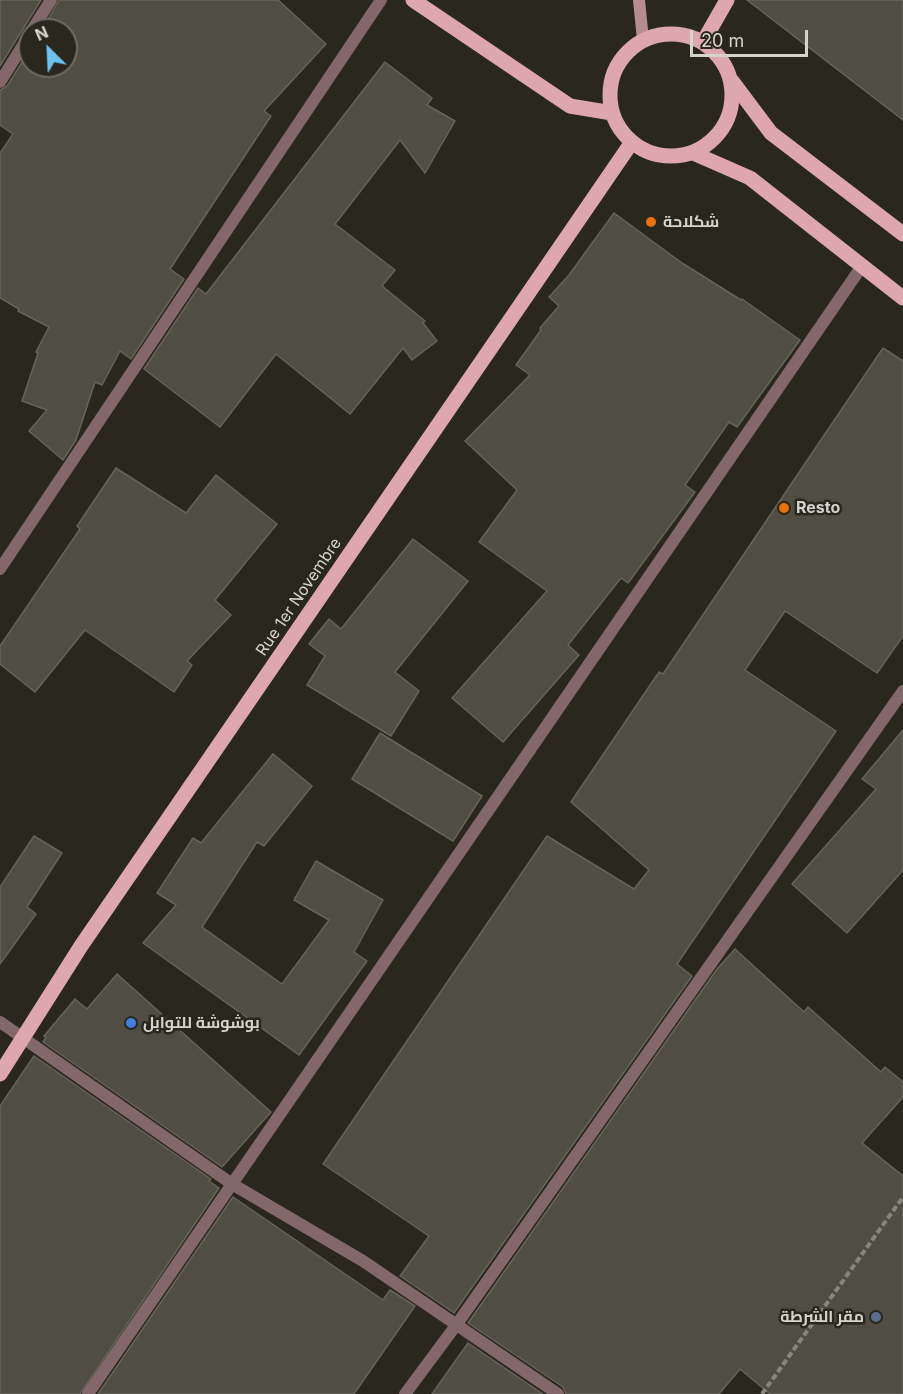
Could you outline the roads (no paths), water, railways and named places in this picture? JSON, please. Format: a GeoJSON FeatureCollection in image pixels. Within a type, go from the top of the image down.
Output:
{"type":"FeatureCollection","features":[{"type":"Feature","properties":{"kind":"main road"},"geometry":{"type":"LineString","coordinates":[[413,0],[570,106],[612,113]]}},
{"type":"Feature","properties":{"kind":"main road"},"geometry":{"type":"LineString","coordinates":[[704,42],[727,0]]}},
{"type":"Feature","properties":{"kind":"main road"},"geometry":{"type":"LineString","coordinates":[[732,81],[733,103],[726,124],[712,141],[693,153],[661,156],[646,151],[632,142],[617,124],[612,113],[610,92],[614,71],[626,53],[643,40],[658,34],[674,33],[704,42],[717,52],[732,81],[771,133],[903,234]]}},
{"type":"Feature","properties":{"kind":"main road","name":"Rue 1er Novembre"},"geometry":{"type":"LineString","coordinates":[[0,1074],[81,946],[632,142]]}},
{"type":"Feature","properties":{"kind":"main road"},"geometry":{"type":"LineString","coordinates":[[693,153],[750,178],[903,297]]}},
{"type":"Feature","properties":{"kind":"street"},"geometry":{"type":"LineString","coordinates":[[40,18],[51,0]]}},
{"type":"Feature","properties":{"kind":"street"},"geometry":{"type":"LineString","coordinates":[[0,569],[381,0]]}},
{"type":"Feature","properties":{"kind":"street"},"geometry":{"type":"LineString","coordinates":[[639,0],[643,40]]}},
{"type":"Feature","properties":{"kind":"street"},"geometry":{"type":"LineString","coordinates":[[0,82],[18,53]]}},
{"type":"Feature","properties":{"kind":"street"},"geometry":{"type":"LineString","coordinates":[[88,1394],[862,266]]}},
{"type":"Feature","properties":{"kind":"street"},"geometry":{"type":"LineString","coordinates":[[405,1394],[457,1324],[903,691]]}},
{"type":"Feature","properties":{"kind":"street"},"geometry":{"type":"LineString","coordinates":[[0,1022],[232,1184],[363,1261],[558,1394]]}},
{"type":"Feature","properties":{"kind":"place","name":"شكلاحة"},"geometry":{"type":"Point","coordinates":[651,222]}},
{"type":"Feature","properties":{"kind":"place","name":"Resto"},"geometry":{"type":"Point","coordinates":[784,508]}},
{"type":"Feature","properties":{"kind":"place","name":"بوشوشة للتوابل"},"geometry":{"type":"Point","coordinates":[131,1023]}},
{"type":"Feature","properties":{"kind":"place","name":"مقر الشرطة"},"geometry":{"type":"Point","coordinates":[876,1317]}}]}
